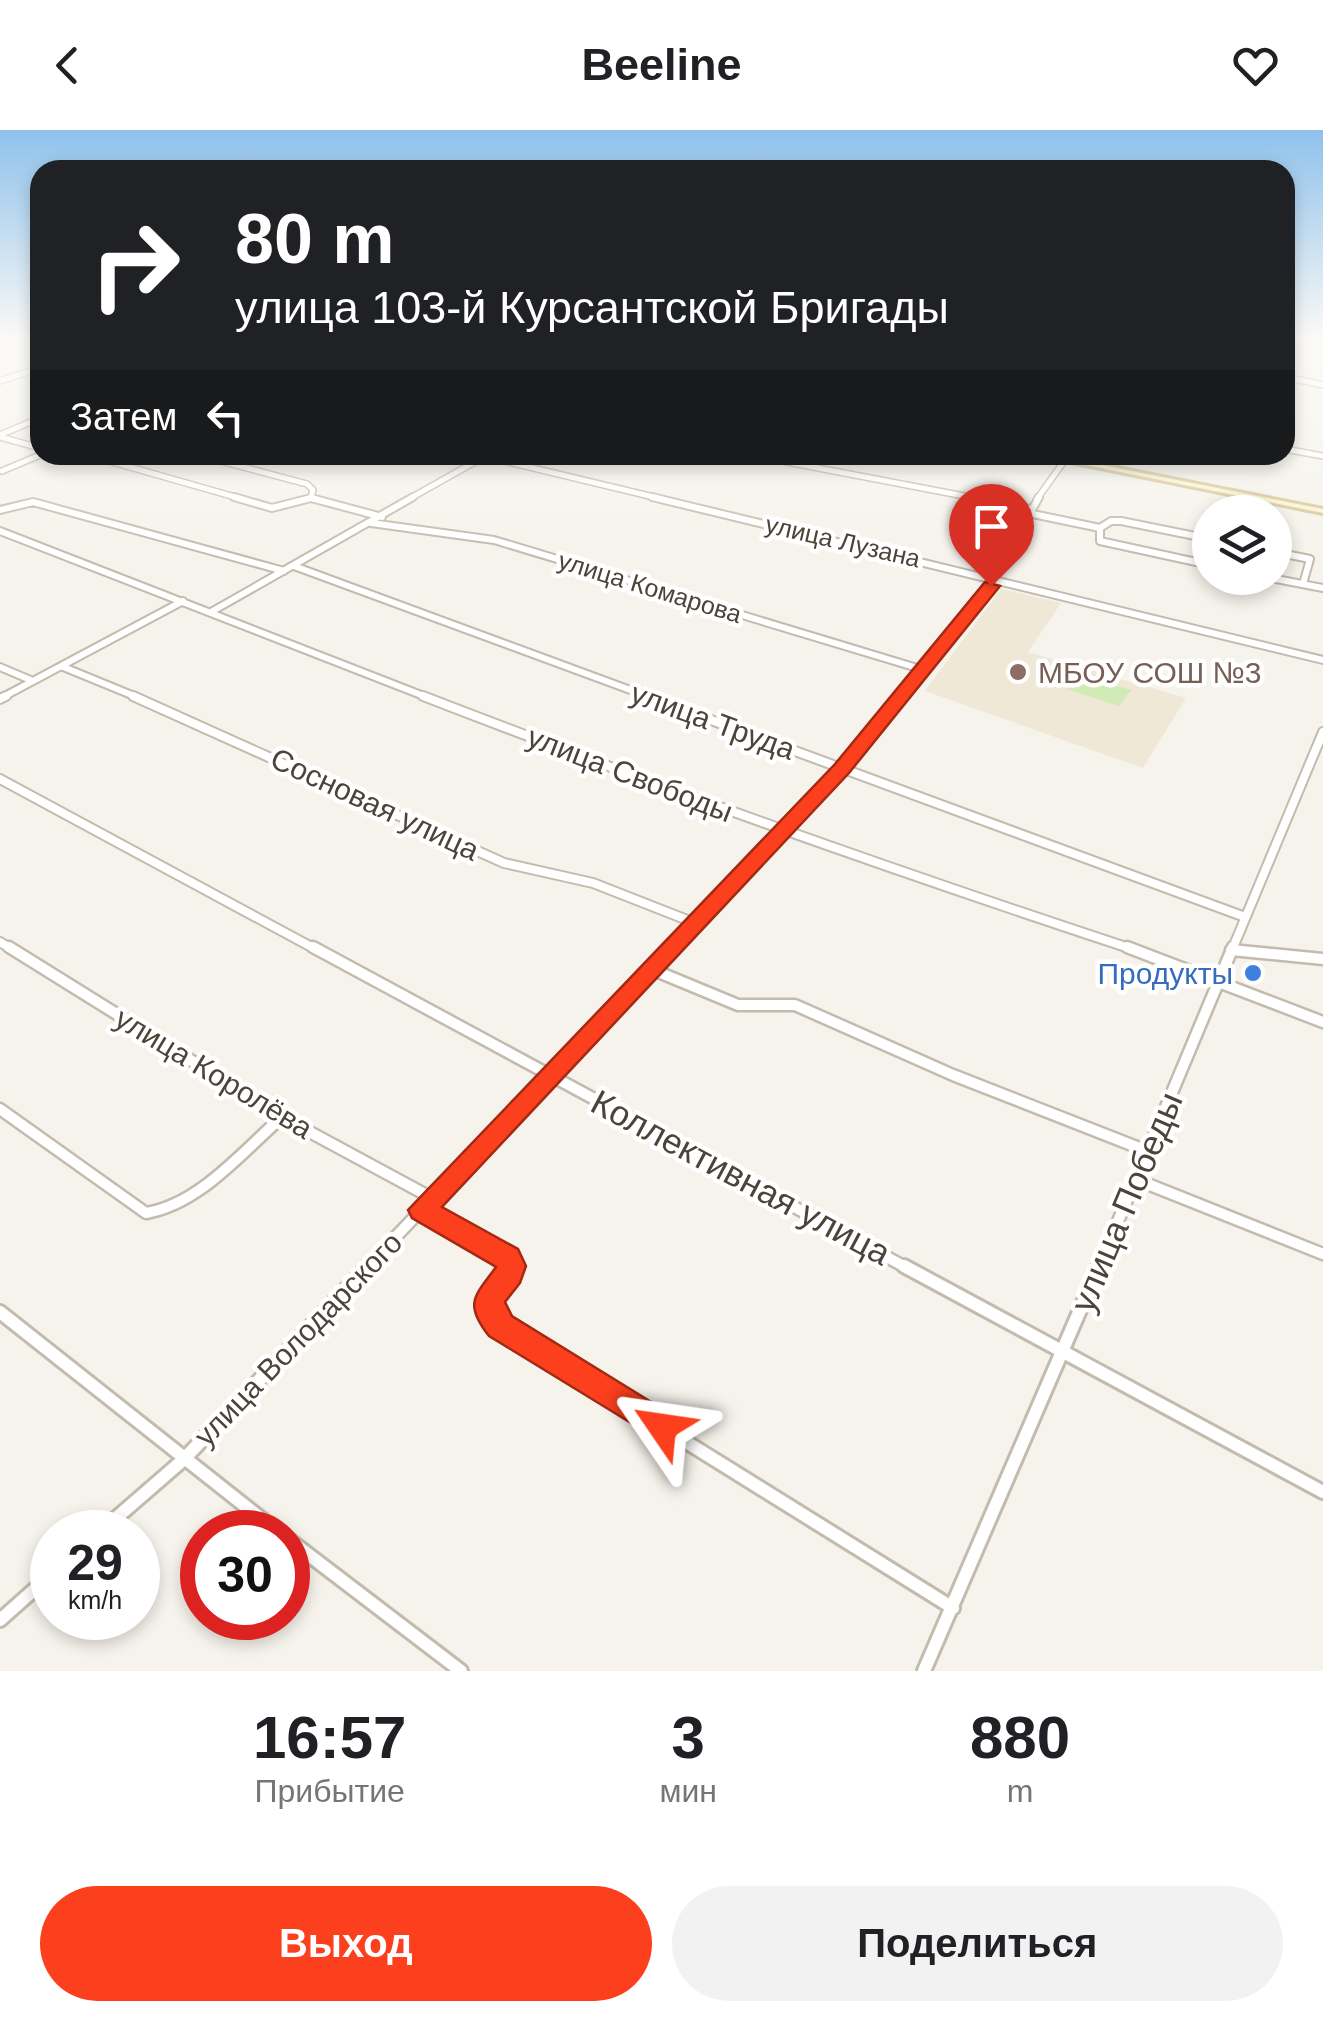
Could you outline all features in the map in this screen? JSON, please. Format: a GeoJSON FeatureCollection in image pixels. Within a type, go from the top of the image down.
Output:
{"type":"FeatureCollection","features":[{"type":"Feature","properties":{"kind":"main road"},"geometry":{"type":"LineString","coordinates":[[1102,465],[1323,511]]}},
{"type":"Feature","properties":{"kind":"street"},"geometry":{"type":"LineString","coordinates":[[0,436],[30,422]]}},
{"type":"Feature","properties":{"kind":"street"},"geometry":{"type":"LineString","coordinates":[[0,436],[30,447]]}},
{"type":"Feature","properties":{"kind":"street"},"geometry":{"type":"LineString","coordinates":[[1295,450],[1323,456]]}},
{"type":"Feature","properties":{"kind":"street"},"geometry":{"type":"LineString","coordinates":[[2,472],[30,457]]}},
{"type":"Feature","properties":{"kind":"street"},"geometry":{"type":"LineString","coordinates":[[123,465],[272,508],[311,498],[382,516]]}},
{"type":"Feature","properties":{"kind":"street"},"geometry":{"type":"LineString","coordinates":[[236,465],[307,484],[312,490],[311,498]]}},
{"type":"Feature","properties":{"kind":"street"},"geometry":{"type":"LineString","coordinates":[[212,612],[467,465]]}},
{"type":"Feature","properties":{"kind":"street","name":"улица Лузана"},"geometry":{"type":"LineString","coordinates":[[526,465],[1323,660]]}},
{"type":"Feature","properties":{"kind":"street"},"geometry":{"type":"LineString","coordinates":[[800,465],[1100,528],[1122,521],[1192,535]]}},
{"type":"Feature","properties":{"kind":"street","name":"улица Володарского"},"geometry":{"type":"LineString","coordinates":[[125,1510],[183,1460],[842,769],[997,578],[1029,511],[1058,465]]}},
{"type":"Feature","properties":{"kind":"street","name":"улица Труда"},"geometry":{"type":"LineString","coordinates":[[0,510],[33,502],[289,569],[1245,916]]}},
{"type":"Feature","properties":{"kind":"street","name":"улица Комарова"},"geometry":{"type":"LineString","coordinates":[[371,523],[494,540],[924,670]]}},
{"type":"Feature","properties":{"kind":"street"},"geometry":{"type":"LineString","coordinates":[[1100,528],[1100,541],[1192,561]]}},
{"type":"Feature","properties":{"kind":"street","name":"улица Свободы"},"geometry":{"type":"LineString","coordinates":[[0,530],[782,831],[1150,955],[1323,1022]]}},
{"type":"Feature","properties":{"kind":"street"},"geometry":{"type":"LineString","coordinates":[[1292,555],[1310,559],[1304,584]]}},
{"type":"Feature","properties":{"kind":"street"},"geometry":{"type":"LineString","coordinates":[[1292,582],[1323,588]]}},
{"type":"Feature","properties":{"kind":"street"},"geometry":{"type":"LineString","coordinates":[[0,699],[182,601]]}},
{"type":"Feature","properties":{"kind":"street","name":"Сосновая улица"},"geometry":{"type":"LineString","coordinates":[[61,666],[188,718],[504,864],[593,883],[696,923]]}},
{"type":"Feature","properties":{"kind":"street"},"geometry":{"type":"LineString","coordinates":[[0,667],[33,682]]}},
{"type":"Feature","properties":{"kind":"street","name":"улица Победы"},"geometry":{"type":"LineString","coordinates":[[924,1671],[1319,750],[1323,732]]}},
{"type":"Feature","properties":{"kind":"street","name":"Коллективная улица"},"geometry":{"type":"LineString","coordinates":[[0,778],[1323,1492]]}},
{"type":"Feature","properties":{"kind":"street","name":"улица Королёва"},"geometry":{"type":"LineString","coordinates":[[0,942],[282,1117],[432,1198]]}},
{"type":"Feature","properties":{"kind":"street"},"geometry":{"type":"LineString","coordinates":[[1231,950],[1323,959]]}},
{"type":"Feature","properties":{"kind":"street"},"geometry":{"type":"LineString","coordinates":[[651,969],[738,1004],[795,1005],[953,1075],[1147,1151]]}},
{"type":"Feature","properties":{"kind":"street"},"geometry":{"type":"LineString","coordinates":[[0,1108],[146,1214],[156,1214],[181,1201],[282,1117]]}},
{"type":"Feature","properties":{"kind":"street"},"geometry":{"type":"LineString","coordinates":[[1135,1179],[1323,1254]]}},
{"type":"Feature","properties":{"kind":"street"},"geometry":{"type":"LineString","coordinates":[[422,1210],[507,1258],[512,1266],[510,1274],[489,1298],[490,1313],[500,1326],[954,1608]]}},
{"type":"Feature","properties":{"kind":"street"},"geometry":{"type":"LineString","coordinates":[[0,1312],[249,1510]]}},
{"type":"Feature","properties":{"kind":"street"},"geometry":{"type":"LineString","coordinates":[[310,1557],[461,1671]]}},
{"type":"Feature","properties":{"kind":"street"},"geometry":{"type":"LineString","coordinates":[[0,1620],[30,1593]]}},
{"type":"Feature","properties":{"kind":"shaded area","name":"МБОУ СОШ №3"},"geometry":{"type":"Polygon","coordinates":[[[1001,589],[1061,603],[1028,652],[1186,698],[1143,768],[925,691],[1001,589]]]}},
{"type":"Feature","properties":{"kind":"green space"},"geometry":{"type":"Polygon","coordinates":[[[1080,675],[1131,690],[1119,706],[1067,689],[1080,675]]]}},
{"type":"Feature","properties":{"kind":"place","name":"МБОУ СОШ №3"},"geometry":{"type":"Point","coordinates":[1018,672]}},
{"type":"Feature","properties":{"kind":"place","name":"Продукты"},"geometry":{"type":"Point","coordinates":[1253,973]}},
{"type":"Feature","properties":{"kind":"route"},"geometry":{"type":"LineString","coordinates":[[662,1427],[500,1326],[490,1313],[489,1298],[510,1274],[512,1266],[507,1258],[422,1210],[842,769],[991,586]]}}]}
